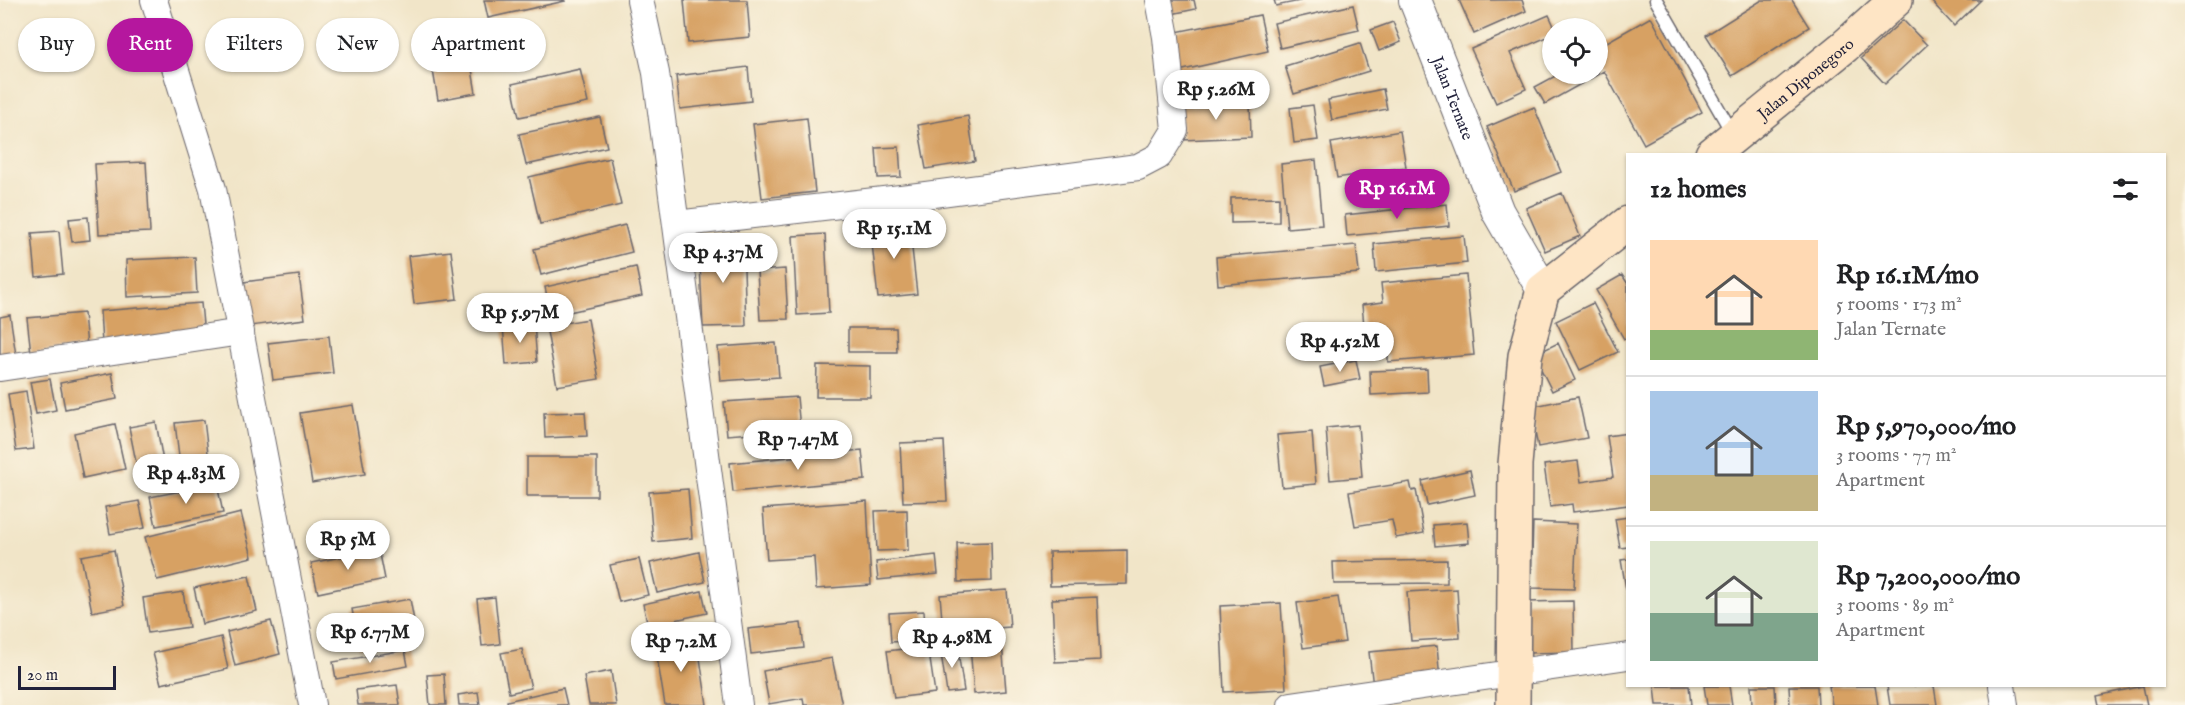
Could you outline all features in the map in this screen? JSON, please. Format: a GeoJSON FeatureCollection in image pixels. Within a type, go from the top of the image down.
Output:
{"type":"FeatureCollection","features":[{"type":"Feature","properties":{"kind":"main road","name":"Jalan Diponegoro"},"geometry":{"type":"LineString","coordinates":[[1723,146],[1845,46],[1896,0]]}},
{"type":"Feature","properties":{"kind":"main road"},"geometry":{"type":"LineString","coordinates":[[1513,705],[1515,464],[1525,356],[1543,290],[1626,224]]}},
{"type":"Feature","properties":{"kind":"street"},"geometry":{"type":"LineString","coordinates":[[154,0],[213,189],[312,705]]}},
{"type":"Feature","properties":{"kind":"street"},"geometry":{"type":"LineString","coordinates":[[640,0],[656,73],[739,705]]}},
{"type":"Feature","properties":{"kind":"street"},"geometry":{"type":"LineString","coordinates":[[676,224],[918,196],[1138,167],[1160,156],[1175,130],[1166,37],[1159,0]]}},
{"type":"Feature","properties":{"kind":"street","name":"Jalan Ternate"},"geometry":{"type":"LineString","coordinates":[[1414,0],[1497,212],[1543,290]]}},
{"type":"Feature","properties":{"kind":"street"},"geometry":{"type":"LineString","coordinates":[[0,368],[241,332]]}},
{"type":"Feature","properties":{"kind":"street"},"geometry":{"type":"LineString","coordinates":[[1291,705],[1626,656]]}},
{"type":"Feature","properties":{"kind":"street"},"geometry":{"type":"LineString","coordinates":[[2002,687],[2004,705]]}},
{"type":"Feature","properties":{"kind":"lane"},"geometry":{"type":"LineString","coordinates":[[1656,0],[1723,146]]}},
{"type":"Feature","properties":{"kind":"building"},"geometry":{"type":"Polygon","coordinates":[[[484,0],[565,1],[488,18],[484,0]]]}},
{"type":"Feature","properties":{"kind":"building"},"geometry":{"type":"Polygon","coordinates":[[[684,0],[747,0],[750,37],[688,43],[684,0]]]}},
{"type":"Feature","properties":{"kind":"building"},"geometry":{"type":"Polygon","coordinates":[[[1168,0],[1194,0],[1196,9],[1171,14],[1168,0]]]}},
{"type":"Feature","properties":{"kind":"building"},"geometry":{"type":"Polygon","coordinates":[[[1274,0],[1300,0],[1300,1],[1276,6],[1274,0]]]}},
{"type":"Feature","properties":{"kind":"building"},"geometry":{"type":"Polygon","coordinates":[[[1459,0],[1522,0],[1526,11],[1474,34],[1459,0]]]}},
{"type":"Feature","properties":{"kind":"building"},"geometry":{"type":"Polygon","coordinates":[[[1762,0],[1792,0],[1809,27],[1732,76],[1706,35],[1762,0]]]}},
{"type":"Feature","properties":{"kind":"building"},"geometry":{"type":"Polygon","coordinates":[[[1934,0],[1981,0],[1954,26],[1932,2],[1934,0]]]}},
{"type":"Feature","properties":{"kind":"building"},"geometry":{"type":"Polygon","coordinates":[[[1353,5],[1359,30],[1280,48],[1274,23],[1353,5]]]}},
{"type":"Feature","properties":{"kind":"building"},"geometry":{"type":"Polygon","coordinates":[[[1260,15],[1268,51],[1174,72],[1166,34],[1260,15]]]}},
{"type":"Feature","properties":{"kind":"building"},"geometry":{"type":"Polygon","coordinates":[[[1651,17],[1702,112],[1644,144],[1608,78],[1608,41],[1651,17]]]}},
{"type":"Feature","properties":{"kind":"building"},"geometry":{"type":"Polygon","coordinates":[[[1542,18],[1542,39],[1510,53],[1526,89],[1496,103],[1471,49],[1542,18]]]}},
{"type":"Feature","properties":{"kind":"building"},"geometry":{"type":"Polygon","coordinates":[[[1903,20],[1927,45],[1885,84],[1861,58],[1903,20]]]}},
{"type":"Feature","properties":{"kind":"building"},"geometry":{"type":"Polygon","coordinates":[[[1393,22],[1401,42],[1379,51],[1371,30],[1393,22]]]}},
{"type":"Feature","properties":{"kind":"building"},"geometry":{"type":"Polygon","coordinates":[[[1360,43],[1369,71],[1294,94],[1285,66],[1360,43]]]}},
{"type":"Feature","properties":{"kind":"building"},"geometry":{"type":"Polygon","coordinates":[[[748,67],[751,101],[680,109],[676,76],[748,67]]]}},
{"type":"Feature","properties":{"kind":"building"},"geometry":{"type":"Polygon","coordinates":[[[580,69],[588,103],[519,117],[512,84],[580,69]]]}},
{"type":"Feature","properties":{"kind":"building"},"geometry":{"type":"Polygon","coordinates":[[[433,72],[472,72],[476,93],[438,100],[433,72]]]}},
{"type":"Feature","properties":{"kind":"building"},"geometry":{"type":"Polygon","coordinates":[[[1542,83],[1581,84],[1545,104],[1535,87],[1542,83]]]}},
{"type":"Feature","properties":{"kind":"building"},"geometry":{"type":"Polygon","coordinates":[[[1383,89],[1387,109],[1332,120],[1328,100],[1383,89]]]}},
{"type":"Feature","properties":{"kind":"building"},"geometry":{"type":"Polygon","coordinates":[[[1250,103],[1251,137],[1182,140],[1180,106],[1250,103]]]}},
{"type":"Feature","properties":{"kind":"building"},"geometry":{"type":"Polygon","coordinates":[[[1313,105],[1318,140],[1294,143],[1290,108],[1313,105]]]}},
{"type":"Feature","properties":{"kind":"building"},"geometry":{"type":"Polygon","coordinates":[[[1534,107],[1561,172],[1514,191],[1487,127],[1534,107]]]}},
{"type":"Feature","properties":{"kind":"building"},"geometry":{"type":"Polygon","coordinates":[[[968,116],[975,161],[926,169],[918,125],[968,116]]]}},
{"type":"Feature","properties":{"kind":"building"},"geometry":{"type":"Polygon","coordinates":[[[600,117],[607,147],[526,165],[519,134],[600,117]]]}},
{"type":"Feature","properties":{"kind":"building"},"geometry":{"type":"Polygon","coordinates":[[[807,118],[815,192],[762,198],[753,124],[807,118]]]}},
{"type":"Feature","properties":{"kind":"building"},"geometry":{"type":"Polygon","coordinates":[[[1400,131],[1406,167],[1337,178],[1331,143],[1400,131]]]}},
{"type":"Feature","properties":{"kind":"building"},"geometry":{"type":"Polygon","coordinates":[[[899,147],[901,177],[878,178],[876,148],[899,147]]]}},
{"type":"Feature","properties":{"kind":"building"},"geometry":{"type":"Polygon","coordinates":[[[610,158],[621,205],[540,224],[529,177],[610,158]]]}},
{"type":"Feature","properties":{"kind":"building"},"geometry":{"type":"Polygon","coordinates":[[[1316,160],[1322,225],[1287,228],[1281,164],[1316,160]]]}},
{"type":"Feature","properties":{"kind":"building"},"geometry":{"type":"Polygon","coordinates":[[[146,162],[150,232],[99,234],[95,164],[146,162]]]}},
{"type":"Feature","properties":{"kind":"building"},"geometry":{"type":"Polygon","coordinates":[[[1442,174],[1444,190],[1381,198],[1379,182],[1442,174]]]}},
{"type":"Feature","properties":{"kind":"building"},"geometry":{"type":"Polygon","coordinates":[[[1562,193],[1580,236],[1545,251],[1526,208],[1562,193]]]}},
{"type":"Feature","properties":{"kind":"building"},"geometry":{"type":"Polygon","coordinates":[[[1279,197],[1279,222],[1231,223],[1231,198],[1279,197]]]}},
{"type":"Feature","properties":{"kind":"building"},"geometry":{"type":"Polygon","coordinates":[[[1447,204],[1449,226],[1347,236],[1345,215],[1447,204]]]}},
{"type":"Feature","properties":{"kind":"building"},"geometry":{"type":"Polygon","coordinates":[[[88,217],[90,240],[72,242],[69,219],[88,217]]]}},
{"type":"Feature","properties":{"kind":"building"},"geometry":{"type":"Polygon","coordinates":[[[909,221],[917,294],[878,298],[870,225],[909,221]]]}},
{"type":"Feature","properties":{"kind":"building"},"geometry":{"type":"Polygon","coordinates":[[[625,225],[632,252],[541,275],[534,249],[625,225]]]}},
{"type":"Feature","properties":{"kind":"building"},"geometry":{"type":"Polygon","coordinates":[[[59,231],[63,274],[36,277],[32,233],[59,231]]]}},
{"type":"Feature","properties":{"kind":"building"},"geometry":{"type":"Polygon","coordinates":[[[825,234],[829,313],[797,315],[793,236],[825,234]]]}},
{"type":"Feature","properties":{"kind":"building"},"geometry":{"type":"Polygon","coordinates":[[[1464,236],[1467,263],[1376,272],[1374,244],[1464,236]]]}},
{"type":"Feature","properties":{"kind":"building"},"geometry":{"type":"Polygon","coordinates":[[[743,241],[746,326],[703,327],[699,243],[743,241]]]}},
{"type":"Feature","properties":{"kind":"building"},"geometry":{"type":"Polygon","coordinates":[[[1356,245],[1359,273],[1218,285],[1216,257],[1356,245]]]}},
{"type":"Feature","properties":{"kind":"building"},"geometry":{"type":"Polygon","coordinates":[[[451,251],[457,299],[414,304],[408,256],[451,251]]]}},
{"type":"Feature","properties":{"kind":"building"},"geometry":{"type":"Polygon","coordinates":[[[195,257],[197,293],[127,297],[126,260],[195,257]]]}},
{"type":"Feature","properties":{"kind":"building"},"geometry":{"type":"Polygon","coordinates":[[[636,267],[642,296],[551,316],[545,287],[636,267]]]}},
{"type":"Feature","properties":{"kind":"building"},"geometry":{"type":"Polygon","coordinates":[[[785,269],[788,319],[760,320],[757,271],[785,269]]]}},
{"type":"Feature","properties":{"kind":"building"},"geometry":{"type":"Polygon","coordinates":[[[299,275],[305,319],[250,326],[244,282],[299,275]]]}},
{"type":"Feature","properties":{"kind":"building"},"geometry":{"type":"Polygon","coordinates":[[[1466,275],[1474,355],[1388,362],[1388,354],[1367,356],[1362,305],[1383,302],[1381,283],[1466,275]]]}},
{"type":"Feature","properties":{"kind":"building"},"geometry":{"type":"Polygon","coordinates":[[[1622,275],[1626,281],[1626,338],[1624,339],[1596,290],[1622,275]]]}},
{"type":"Feature","properties":{"kind":"building"},"geometry":{"type":"Polygon","coordinates":[[[201,303],[204,335],[102,344],[100,311],[201,303]]]}},
{"type":"Feature","properties":{"kind":"building"},"geometry":{"type":"Polygon","coordinates":[[[1593,303],[1618,352],[1580,370],[1556,321],[1593,303]]]}},
{"type":"Feature","properties":{"kind":"building"},"geometry":{"type":"Polygon","coordinates":[[[84,313],[87,347],[31,353],[27,318],[84,313]]]}},
{"type":"Feature","properties":{"kind":"building"},"geometry":{"type":"Polygon","coordinates":[[[10,315],[17,362],[0,364],[0,317],[10,315]]]}},
{"type":"Feature","properties":{"kind":"building"},"geometry":{"type":"Polygon","coordinates":[[[588,319],[599,379],[557,386],[546,326],[588,319]]]}},
{"type":"Feature","properties":{"kind":"building"},"geometry":{"type":"Polygon","coordinates":[[[534,323],[537,362],[506,365],[503,325],[534,323]]]}},
{"type":"Feature","properties":{"kind":"building"},"geometry":{"type":"Polygon","coordinates":[[[848,328],[896,328],[897,352],[848,352],[848,328]]]}},
{"type":"Feature","properties":{"kind":"building"},"geometry":{"type":"Polygon","coordinates":[[[1354,328],[1357,349],[1331,352],[1329,331],[1354,328]]]}},
{"type":"Feature","properties":{"kind":"building"},"geometry":{"type":"Polygon","coordinates":[[[329,336],[333,373],[273,380],[268,343],[329,336]]]}},
{"type":"Feature","properties":{"kind":"building"},"geometry":{"type":"Polygon","coordinates":[[[776,343],[779,377],[721,381],[718,347],[776,343]]]}},
{"type":"Feature","properties":{"kind":"building"},"geometry":{"type":"Polygon","coordinates":[[[1558,343],[1575,380],[1552,391],[1534,355],[1558,343]]]}},
{"type":"Feature","properties":{"kind":"building"},"geometry":{"type":"Polygon","coordinates":[[[1356,360],[1360,379],[1324,386],[1320,367],[1356,360]]]}},
{"type":"Feature","properties":{"kind":"building"},"geometry":{"type":"Polygon","coordinates":[[[817,365],[870,366],[870,397],[816,397],[817,365]]]}},
{"type":"Feature","properties":{"kind":"building"},"geometry":{"type":"Polygon","coordinates":[[[1427,369],[1428,392],[1371,395],[1370,371],[1427,369]]]}},
{"type":"Feature","properties":{"kind":"building"},"geometry":{"type":"Polygon","coordinates":[[[112,373],[117,399],[65,409],[60,383],[112,373]]]}},
{"type":"Feature","properties":{"kind":"building"},"geometry":{"type":"Polygon","coordinates":[[[50,379],[56,410],[36,414],[30,382],[50,379]]]}},
{"type":"Feature","properties":{"kind":"building"},"geometry":{"type":"Polygon","coordinates":[[[26,391],[34,449],[16,451],[8,394],[26,391]]]}},
{"type":"Feature","properties":{"kind":"building"},"geometry":{"type":"Polygon","coordinates":[[[797,397],[800,429],[727,435],[724,402],[797,397]]]}},
{"type":"Feature","properties":{"kind":"building"},"geometry":{"type":"Polygon","coordinates":[[[1578,397],[1587,438],[1538,447],[1530,407],[1578,397]]]}},
{"type":"Feature","properties":{"kind":"building"},"geometry":{"type":"Polygon","coordinates":[[[353,405],[365,474],[312,483],[300,413],[353,405]]]}},
{"type":"Feature","properties":{"kind":"building"},"geometry":{"type":"Polygon","coordinates":[[[585,412],[587,436],[545,438],[544,413],[585,412]]]}},
{"type":"Feature","properties":{"kind":"building"},"geometry":{"type":"Polygon","coordinates":[[[204,420],[210,470],[181,473],[175,423],[204,420]]]}},
{"type":"Feature","properties":{"kind":"building"},"geometry":{"type":"Polygon","coordinates":[[[156,422],[164,467],[138,472],[129,427],[156,422]]]}},
{"type":"Feature","properties":{"kind":"building"},"geometry":{"type":"Polygon","coordinates":[[[115,424],[125,469],[83,478],[74,433],[115,424]]]}},
{"type":"Feature","properties":{"kind":"building"},"geometry":{"type":"Polygon","coordinates":[[[1358,425],[1362,477],[1330,480],[1326,428],[1358,425]]]}},
{"type":"Feature","properties":{"kind":"building"},"geometry":{"type":"Polygon","coordinates":[[[1312,432],[1316,484],[1282,487],[1277,435],[1312,432]]]}},
{"type":"Feature","properties":{"kind":"building"},"geometry":{"type":"Polygon","coordinates":[[[1626,433],[1626,505],[1573,512],[1572,504],[1550,507],[1544,465],[1578,461],[1581,482],[1613,477],[1607,436],[1626,433]]]}},
{"type":"Feature","properties":{"kind":"building"},"geometry":{"type":"Polygon","coordinates":[[[944,441],[947,501],[903,502],[900,443],[944,441]]]}},
{"type":"Feature","properties":{"kind":"building"},"geometry":{"type":"Polygon","coordinates":[[[862,450],[865,480],[733,492],[730,463],[862,450]]]}},
{"type":"Feature","properties":{"kind":"building"},"geometry":{"type":"Polygon","coordinates":[[[527,457],[597,457],[597,496],[527,496],[527,457]]]}},
{"type":"Feature","properties":{"kind":"building"},"geometry":{"type":"Polygon","coordinates":[[[1470,470],[1475,495],[1427,505],[1422,481],[1470,470]]]}},
{"type":"Feature","properties":{"kind":"building"},"geometry":{"type":"Polygon","coordinates":[[[1410,482],[1412,491],[1416,490],[1424,533],[1396,538],[1392,520],[1355,526],[1349,492],[1410,482]]]}},
{"type":"Feature","properties":{"kind":"building"},"geometry":{"type":"Polygon","coordinates":[[[217,484],[223,513],[156,526],[150,497],[217,484]]]}},
{"type":"Feature","properties":{"kind":"building"},"geometry":{"type":"Polygon","coordinates":[[[688,489],[692,538],[653,542],[649,492],[688,489]]]}},
{"type":"Feature","properties":{"kind":"building"},"geometry":{"type":"Polygon","coordinates":[[[139,501],[145,528],[110,534],[105,507],[139,501]]]}},
{"type":"Feature","properties":{"kind":"building"},"geometry":{"type":"Polygon","coordinates":[[[867,501],[871,585],[816,589],[814,557],[767,560],[763,509],[867,501]]]}},
{"type":"Feature","properties":{"kind":"building"},"geometry":{"type":"Polygon","coordinates":[[[907,510],[908,550],[877,551],[875,511],[907,510]]]}},
{"type":"Feature","properties":{"kind":"building"},"geometry":{"type":"Polygon","coordinates":[[[241,513],[252,557],[157,580],[145,537],[241,513]]]}},
{"type":"Feature","properties":{"kind":"building"},"geometry":{"type":"Polygon","coordinates":[[[1626,517],[1626,547],[1620,548],[1615,519],[1626,517]]]}},
{"type":"Feature","properties":{"kind":"building"},"geometry":{"type":"Polygon","coordinates":[[[1467,522],[1469,543],[1435,546],[1433,525],[1467,522]]]}},
{"type":"Feature","properties":{"kind":"building"},"geometry":{"type":"Polygon","coordinates":[[[1533,522],[1577,524],[1574,589],[1531,588],[1533,522]]]}},
{"type":"Feature","properties":{"kind":"building"},"geometry":{"type":"Polygon","coordinates":[[[991,542],[992,581],[958,582],[957,543],[991,542]]]}},
{"type":"Feature","properties":{"kind":"building"},"geometry":{"type":"Polygon","coordinates":[[[379,549],[385,579],[318,593],[311,563],[379,549]]]}},
{"type":"Feature","properties":{"kind":"building"},"geometry":{"type":"Polygon","coordinates":[[[114,550],[124,606],[92,612],[81,556],[114,550]]]}},
{"type":"Feature","properties":{"kind":"building"},"geometry":{"type":"Polygon","coordinates":[[[1127,550],[1127,584],[1050,586],[1049,552],[1127,550]]]}},
{"type":"Feature","properties":{"kind":"building"},"geometry":{"type":"Polygon","coordinates":[[[699,552],[705,582],[657,593],[650,563],[699,552]]]}},
{"type":"Feature","properties":{"kind":"building"},"geometry":{"type":"Polygon","coordinates":[[[936,555],[938,574],[878,580],[876,562],[936,555]]]}},
{"type":"Feature","properties":{"kind":"building"},"geometry":{"type":"Polygon","coordinates":[[[639,559],[648,595],[619,602],[610,565],[639,559]]]}},
{"type":"Feature","properties":{"kind":"building"},"geometry":{"type":"Polygon","coordinates":[[[1626,559],[1626,589],[1621,560],[1626,559]]]}},
{"type":"Feature","properties":{"kind":"building"},"geometry":{"type":"Polygon","coordinates":[[[1447,560],[1447,583],[1334,584],[1333,562],[1447,560]]]}},
{"type":"Feature","properties":{"kind":"building"},"geometry":{"type":"Polygon","coordinates":[[[249,576],[257,611],[202,624],[194,588],[249,576]]]}},
{"type":"Feature","properties":{"kind":"building"},"geometry":{"type":"Polygon","coordinates":[[[1457,589],[1460,638],[1411,641],[1407,592],[1457,589]]]}},
{"type":"Feature","properties":{"kind":"building"},"geometry":{"type":"Polygon","coordinates":[[[1007,590],[1010,627],[943,632],[940,595],[1007,590]]]}},
{"type":"Feature","properties":{"kind":"building"},"geometry":{"type":"Polygon","coordinates":[[[702,591],[707,613],[648,626],[643,604],[702,591]]]}},
{"type":"Feature","properties":{"kind":"building"},"geometry":{"type":"Polygon","coordinates":[[[183,592],[189,627],[148,633],[143,598],[183,592]]]}},
{"type":"Feature","properties":{"kind":"building"},"geometry":{"type":"Polygon","coordinates":[[[495,597],[500,644],[482,646],[477,599],[495,597]]]}},
{"type":"Feature","properties":{"kind":"building"},"geometry":{"type":"Polygon","coordinates":[[[1097,597],[1100,660],[1055,662],[1052,599],[1097,597]]]}},
{"type":"Feature","properties":{"kind":"building"},"geometry":{"type":"Polygon","coordinates":[[[1338,597],[1345,642],[1303,648],[1297,603],[1338,597]]]}},
{"type":"Feature","properties":{"kind":"building"},"geometry":{"type":"Polygon","coordinates":[[[410,599],[417,637],[359,648],[352,609],[410,599]]]}},
{"type":"Feature","properties":{"kind":"building"},"geometry":{"type":"Polygon","coordinates":[[[1573,601],[1574,652],[1528,653],[1526,602],[1573,601]]]}},
{"type":"Feature","properties":{"kind":"building"},"geometry":{"type":"Polygon","coordinates":[[[1281,603],[1286,689],[1224,692],[1220,606],[1281,603]]]}},
{"type":"Feature","properties":{"kind":"building"},"geometry":{"type":"Polygon","coordinates":[[[924,611],[926,640],[891,642],[889,613],[924,611]]]}},
{"type":"Feature","properties":{"kind":"building"},"geometry":{"type":"Polygon","coordinates":[[[271,621],[280,654],[235,666],[227,632],[271,621]]]}},
{"type":"Feature","properties":{"kind":"building"},"geometry":{"type":"Polygon","coordinates":[[[801,623],[804,648],[751,654],[748,629],[801,623]]]}},
{"type":"Feature","properties":{"kind":"building"},"geometry":{"type":"Polygon","coordinates":[[[221,637],[228,669],[161,684],[153,653],[221,637]]]}},
{"type":"Feature","properties":{"kind":"building"},"geometry":{"type":"Polygon","coordinates":[[[697,638],[707,705],[665,705],[655,645],[697,638]]]}},
{"type":"Feature","properties":{"kind":"building"},"geometry":{"type":"Polygon","coordinates":[[[1002,643],[1006,691],[974,694],[970,646],[1002,643]]]}},
{"type":"Feature","properties":{"kind":"building"},"geometry":{"type":"Polygon","coordinates":[[[957,645],[964,691],[947,693],[940,647],[957,645]]]}},
{"type":"Feature","properties":{"kind":"building"},"geometry":{"type":"Polygon","coordinates":[[[928,646],[935,693],[894,698],[887,651],[928,646]]]}},
{"type":"Feature","properties":{"kind":"building"},"geometry":{"type":"Polygon","coordinates":[[[1437,646],[1440,681],[1373,687],[1369,652],[1437,646]]]}},
{"type":"Feature","properties":{"kind":"building"},"geometry":{"type":"Polygon","coordinates":[[[522,649],[531,688],[509,693],[501,653],[522,649]]]}},
{"type":"Feature","properties":{"kind":"building"},"geometry":{"type":"Polygon","coordinates":[[[405,650],[408,666],[336,679],[333,662],[405,650]]]}},
{"type":"Feature","properties":{"kind":"building"},"geometry":{"type":"Polygon","coordinates":[[[832,658],[842,705],[804,705],[803,698],[769,704],[763,671],[832,658]]]}},
{"type":"Feature","properties":{"kind":"building"},"geometry":{"type":"Polygon","coordinates":[[[611,671],[616,705],[589,705],[584,676],[611,671]]]}},
{"type":"Feature","properties":{"kind":"building"},"geometry":{"type":"Polygon","coordinates":[[[444,674],[446,705],[430,705],[427,675],[444,674]]]}},
{"type":"Feature","properties":{"kind":"building"},"geometry":{"type":"Polygon","coordinates":[[[397,685],[400,705],[358,705],[356,690],[397,685]]]}},
{"type":"Feature","properties":{"kind":"building"},"geometry":{"type":"Polygon","coordinates":[[[1655,687],[1689,687],[1691,705],[1657,705],[1655,687]]]}},
{"type":"Feature","properties":{"kind":"building"},"geometry":{"type":"Polygon","coordinates":[[[1704,687],[1729,687],[1732,705],[1707,705],[1704,687]]]}},
{"type":"Feature","properties":{"kind":"building"},"geometry":{"type":"Polygon","coordinates":[[[1751,687],[1775,687],[1776,705],[1752,705],[1751,687]]]}},
{"type":"Feature","properties":{"kind":"building"},"geometry":{"type":"Polygon","coordinates":[[[1789,687],[1817,687],[1818,705],[1790,705],[1789,687]]]}},
{"type":"Feature","properties":{"kind":"building"},"geometry":{"type":"Polygon","coordinates":[[[1829,687],[1875,687],[1878,705],[1832,705],[1829,687]]]}},
{"type":"Feature","properties":{"kind":"building"},"geometry":{"type":"Polygon","coordinates":[[[1887,687],[1934,687],[1937,705],[1890,705],[1887,687]]]}},
{"type":"Feature","properties":{"kind":"building"},"geometry":{"type":"Polygon","coordinates":[[[2143,687],[2147,705],[2099,705],[2097,696],[2143,687]]]}},
{"type":"Feature","properties":{"kind":"building"},"geometry":{"type":"Polygon","coordinates":[[[563,688],[567,705],[508,705],[507,701],[563,688]]]}},
{"type":"Feature","properties":{"kind":"building"},"geometry":{"type":"Polygon","coordinates":[[[478,692],[480,705],[459,705],[458,695],[478,692]]]}}]}
